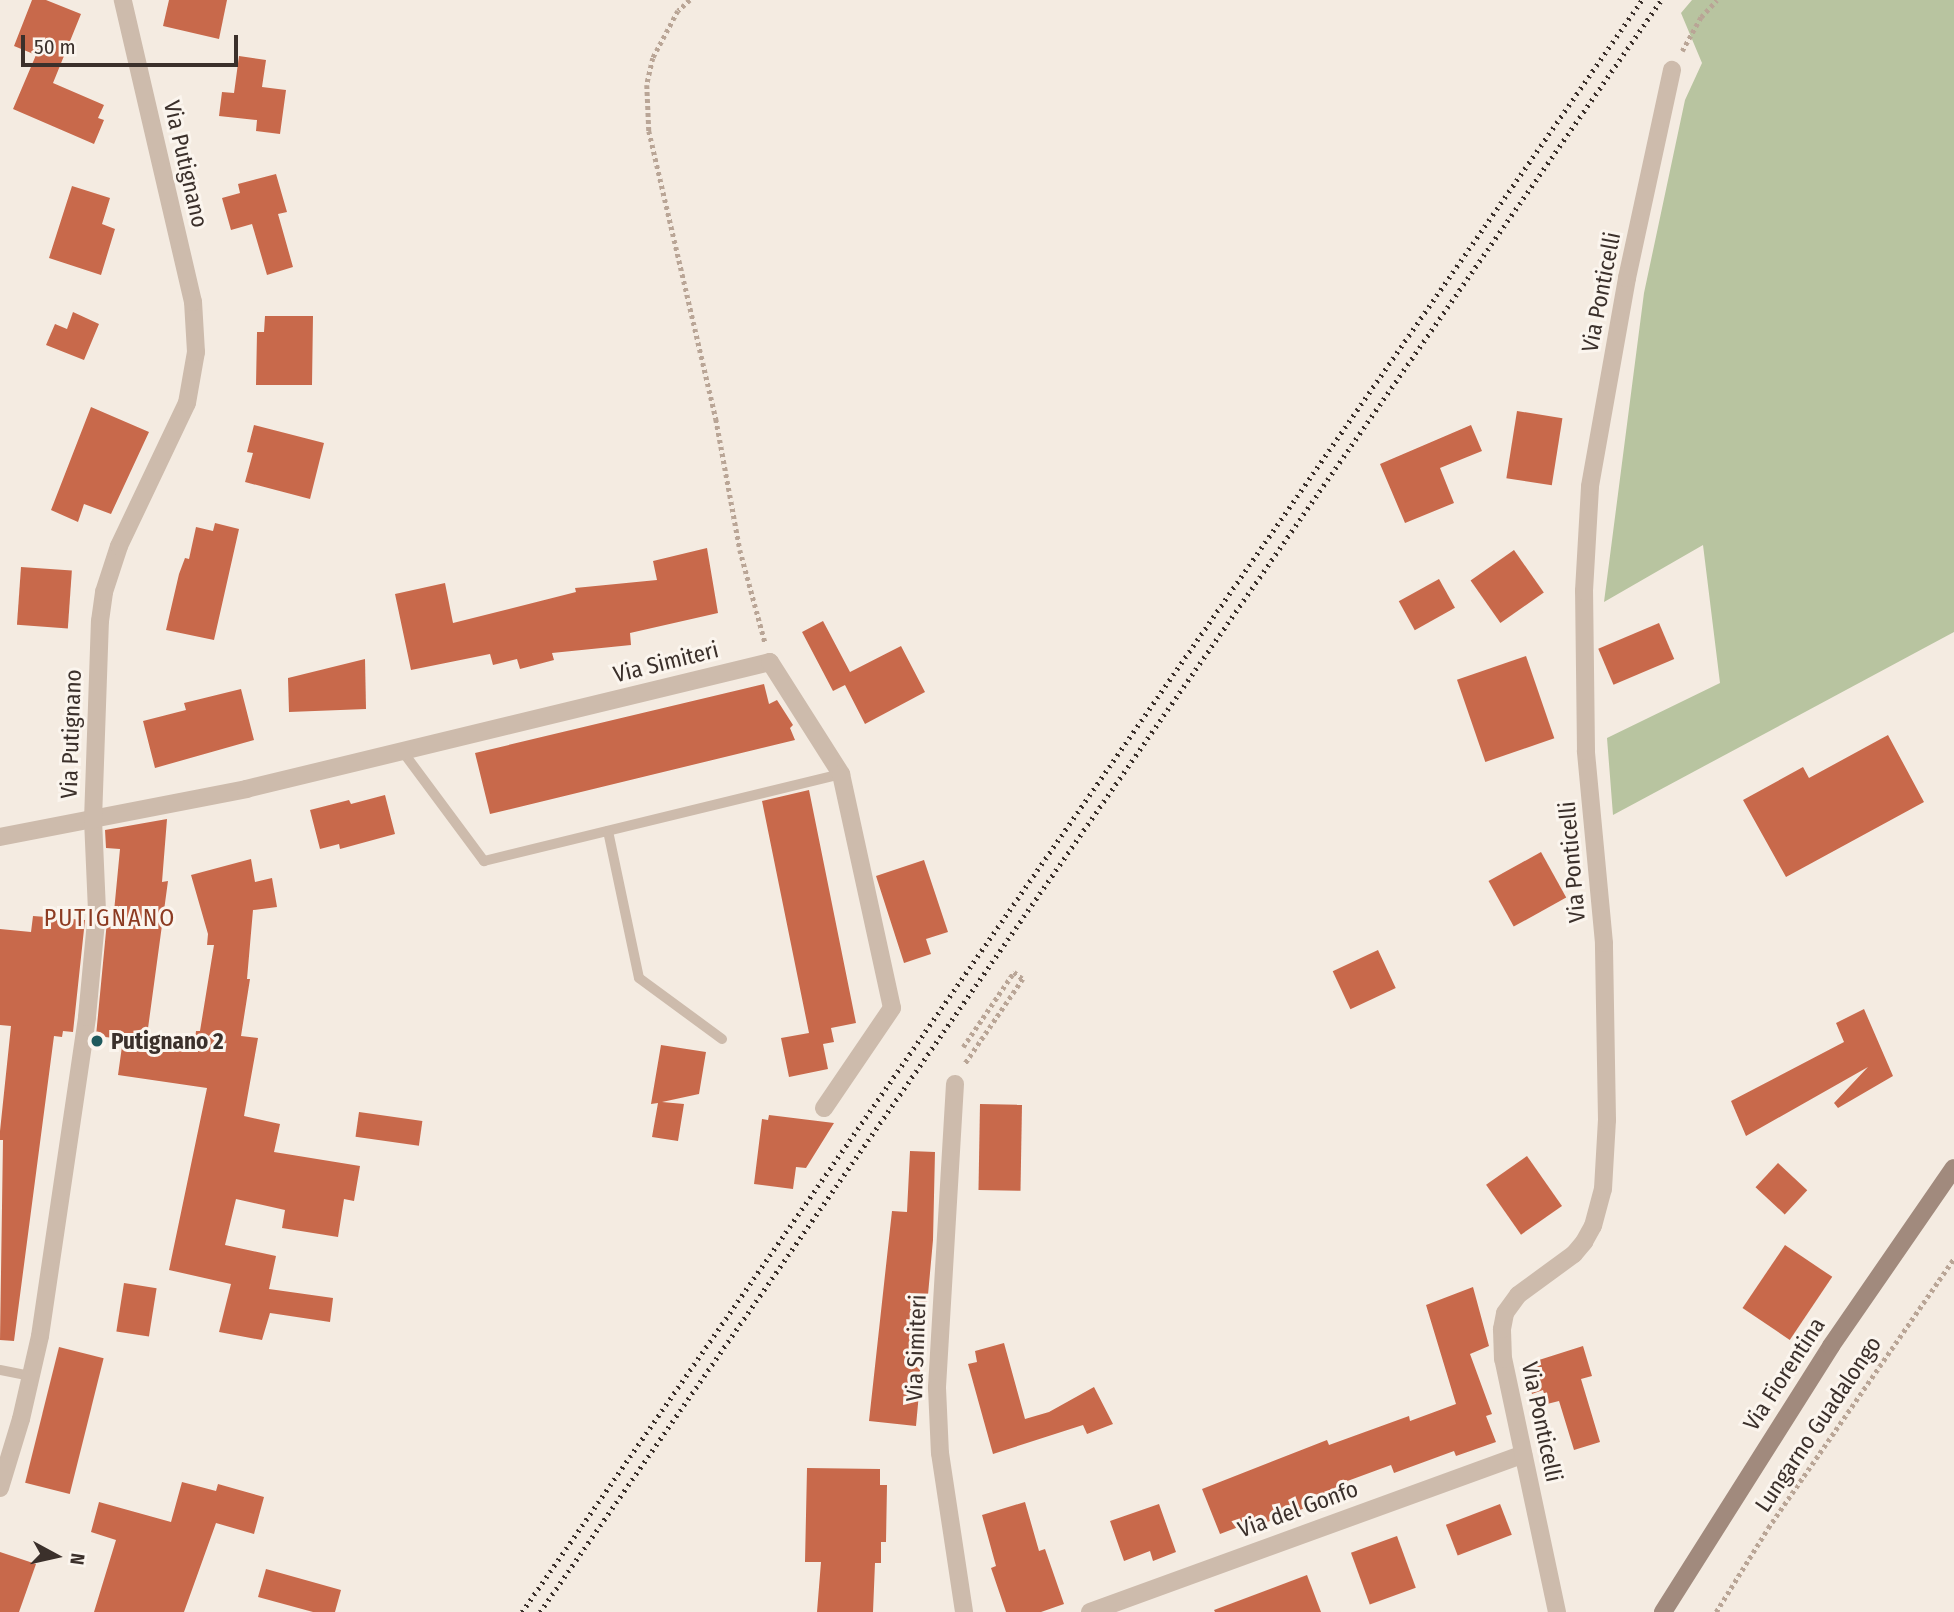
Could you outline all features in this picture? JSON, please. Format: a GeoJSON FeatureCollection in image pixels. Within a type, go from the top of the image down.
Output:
{"type":"FeatureCollection","features":[{"type":"Feature","properties":{"kind":"main road","name":"Via Fiorentina"},"geometry":{"type":"LineString","coordinates":[[1663,1612],[1831,1346],[1954,1168]]}},
{"type":"Feature","properties":{"kind":"street","name":"Via Putignano"},"geometry":{"type":"LineString","coordinates":[[0,1488],[32,1376],[54,1255],[87,1017],[97,911],[93,820],[100,621],[108,571],[176,432],[187,403],[196,352],[193,302],[123,0]]}},
{"type":"Feature","properties":{"kind":"street","name":"Via Ponticelli"},"geometry":{"type":"LineString","coordinates":[[1558,1612],[1501,1342],[1506,1313],[1518,1295],[1574,1254],[1584,1242],[1593,1226],[1603,1189],[1607,1120],[1604,943],[1586,724],[1584,591],[1590,486],[1627,278],[1672,70]]}},
{"type":"Feature","properties":{"kind":"street","name":"Via Simiteri"},"geometry":{"type":"LineString","coordinates":[[0,837],[246,789],[770,662]]}},
{"type":"Feature","properties":{"kind":"street"},"geometry":{"type":"LineString","coordinates":[[770,662],[841,774],[892,1008],[824,1108]]}},
{"type":"Feature","properties":{"kind":"street","name":"Via Simiteri"},"geometry":{"type":"LineString","coordinates":[[955,1084],[937,1388],[940,1453],[964,1612]]}},
{"type":"Feature","properties":{"kind":"street","name":"Via del Gonfo"},"geometry":{"type":"LineString","coordinates":[[1090,1612],[1523,1454]]}},
{"type":"Feature","properties":{"kind":"lane"},"geometry":{"type":"LineString","coordinates":[[403,752],[484,861],[841,774]]}},
{"type":"Feature","properties":{"kind":"lane"},"geometry":{"type":"LineString","coordinates":[[608,831],[639,978],[722,1039]]}},
{"type":"Feature","properties":{"kind":"lane"},"geometry":{"type":"LineString","coordinates":[[0,1370],[32,1376]]}},
{"type":"Feature","properties":{"kind":"path"},"geometry":{"type":"LineString","coordinates":[[690,0],[678,11],[653,58],[647,85],[649,131],[716,419],[740,550],[770,662]]}},
{"type":"Feature","properties":{"kind":"path"},"geometry":{"type":"LineString","coordinates":[[1672,70],[1701,17],[1717,0]]}},
{"type":"Feature","properties":{"kind":"path"},"geometry":{"type":"LineString","coordinates":[[955,1084],[955,1078],[1023,979],[1014,972],[963,1047]]}},
{"type":"Feature","properties":{"kind":"path","name":"Lungarno Guadalongo"},"geometry":{"type":"LineString","coordinates":[[1716,1612],[1768,1528],[1954,1258]]}},
{"type":"Feature","properties":{"kind":"green space"},"geometry":{"type":"Polygon","coordinates":[[[1692,0],[1954,0],[1954,632],[1613,815],[1607,738],[1720,683],[1703,545],[1604,602],[1644,293],[1685,100],[1702,63],[1681,13],[1692,0]]]}},
{"type":"Feature","properties":{"kind":"building"},"geometry":{"type":"Polygon","coordinates":[[[32,0],[46,0],[81,14],[53,83],[104,105],[98,118],[104,120],[94,144],[13,109],[36,55],[14,46],[32,0]]]}},
{"type":"Feature","properties":{"kind":"building"},"geometry":{"type":"Polygon","coordinates":[[[169,0],[227,0],[219,39],[163,26],[169,0]]]}},
{"type":"Feature","properties":{"kind":"building"},"geometry":{"type":"Polygon","coordinates":[[[239,56],[266,60],[262,87],[286,90],[280,134],[256,131],[257,120],[219,116],[222,92],[234,93],[239,56]]]}},
{"type":"Feature","properties":{"kind":"building"},"geometry":{"type":"Polygon","coordinates":[[[276,174],[287,212],[278,214],[293,267],[267,275],[252,224],[231,230],[222,198],[240,193],[238,184],[276,174]]]}},
{"type":"Feature","properties":{"kind":"building"},"geometry":{"type":"Polygon","coordinates":[[[72,186],[110,198],[102,224],[115,229],[101,275],[49,258],[72,186]]]}},
{"type":"Feature","properties":{"kind":"building"},"geometry":{"type":"Polygon","coordinates":[[[73,312],[99,324],[84,360],[46,345],[55,324],[67,329],[73,312]]]}},
{"type":"Feature","properties":{"kind":"building"},"geometry":{"type":"Polygon","coordinates":[[[265,316],[313,316],[312,385],[256,385],[257,332],[264,332],[265,316]]]}},
{"type":"Feature","properties":{"kind":"building"},"geometry":{"type":"Polygon","coordinates":[[[91,407],[149,432],[111,514],[84,504],[78,522],[51,510],[91,407]]]}},
{"type":"Feature","properties":{"kind":"building"},"geometry":{"type":"Polygon","coordinates":[[[1517,411],[1562,418],[1552,485],[1506,478],[1517,411]]]}},
{"type":"Feature","properties":{"kind":"building"},"geometry":{"type":"Polygon","coordinates":[[[254,425],[324,443],[310,499],[245,482],[253,453],[247,452],[254,425]]]}},
{"type":"Feature","properties":{"kind":"building"},"geometry":{"type":"Polygon","coordinates":[[[1471,425],[1482,451],[1440,468],[1454,503],[1405,523],[1380,464],[1471,425]]]}},
{"type":"Feature","properties":{"kind":"building"},"geometry":{"type":"Polygon","coordinates":[[[215,523],[239,529],[214,640],[166,630],[179,574],[185,558],[189,559],[196,527],[213,531],[215,523]]]}},
{"type":"Feature","properties":{"kind":"building"},"geometry":{"type":"Polygon","coordinates":[[[707,548],[718,613],[630,633],[631,645],[552,653],[554,660],[520,669],[517,659],[493,665],[490,654],[411,670],[395,594],[445,583],[453,623],[576,592],[575,588],[657,580],[653,561],[707,548]]]}},
{"type":"Feature","properties":{"kind":"building"},"geometry":{"type":"Polygon","coordinates":[[[1514,550],[1544,593],[1500,623],[1471,580],[1514,550]]]}},
{"type":"Feature","properties":{"kind":"building"},"geometry":{"type":"Polygon","coordinates":[[[21,567],[72,571],[68,628],[17,625],[21,567]]]}},
{"type":"Feature","properties":{"kind":"building"},"geometry":{"type":"Polygon","coordinates":[[[1439,579],[1455,608],[1415,630],[1399,601],[1439,579]]]}},
{"type":"Feature","properties":{"kind":"building"},"geometry":{"type":"Polygon","coordinates":[[[823,621],[850,672],[901,646],[925,692],[865,724],[845,685],[833,691],[802,632],[823,621]]]}},
{"type":"Feature","properties":{"kind":"building"},"geometry":{"type":"Polygon","coordinates":[[[1659,623],[1674,659],[1613,685],[1598,649],[1659,623]]]}},
{"type":"Feature","properties":{"kind":"building"},"geometry":{"type":"Polygon","coordinates":[[[1526,656],[1554,738],[1485,762],[1457,680],[1526,656]]]}},
{"type":"Feature","properties":{"kind":"building"},"geometry":{"type":"Polygon","coordinates":[[[365,659],[366,709],[289,712],[288,678],[365,659]]]}},
{"type":"Feature","properties":{"kind":"building"},"geometry":{"type":"Polygon","coordinates":[[[764,684],[769,704],[777,700],[793,725],[790,728],[795,740],[490,814],[475,753],[764,684]]]}},
{"type":"Feature","properties":{"kind":"building"},"geometry":{"type":"Polygon","coordinates":[[[241,689],[254,740],[155,768],[143,721],[186,710],[184,703],[241,689]]]}},
{"type":"Feature","properties":{"kind":"building"},"geometry":{"type":"Polygon","coordinates":[[[1888,735],[1924,802],[1786,877],[1743,800],[1803,767],[1809,778],[1888,735]]]}},
{"type":"Feature","properties":{"kind":"building"},"geometry":{"type":"Polygon","coordinates":[[[809,790],[856,1023],[831,1028],[834,1042],[823,1044],[828,1069],[789,1077],[781,1038],[809,1033],[762,801],[809,790]]]}},
{"type":"Feature","properties":{"kind":"building"},"geometry":{"type":"Polygon","coordinates":[[[385,795],[395,834],[340,849],[339,844],[320,849],[310,810],[349,800],[351,804],[385,795]]]}},
{"type":"Feature","properties":{"kind":"building"},"geometry":{"type":"Polygon","coordinates":[[[167,819],[162,882],[168,881],[146,1043],[194,1050],[196,1031],[200,1031],[214,945],[207,945],[208,934],[191,875],[251,859],[255,882],[272,878],[277,907],[253,910],[247,979],[250,979],[241,1036],[258,1038],[244,1116],[280,1124],[274,1152],[360,1166],[354,1201],[344,1199],[338,1237],[282,1228],[285,1210],[236,1199],[225,1245],[276,1256],[269,1289],[333,1298],[330,1322],[270,1313],[262,1340],[219,1332],[231,1284],[169,1270],[207,1088],[118,1075],[123,1039],[96,1036],[107,921],[113,922],[120,849],[106,848],[105,830],[167,819]]]}},
{"type":"Feature","properties":{"kind":"building"},"geometry":{"type":"Polygon","coordinates":[[[1541,852],[1566,897],[1514,927],[1489,881],[1541,852]]]}},
{"type":"Feature","properties":{"kind":"building"},"geometry":{"type":"Polygon","coordinates":[[[924,860],[948,932],[926,939],[931,954],[904,963],[876,876],[924,860]]]}},
{"type":"Feature","properties":{"kind":"building"},"geometry":{"type":"Polygon","coordinates":[[[33,916],[85,920],[73,1032],[63,1031],[62,1037],[54,1036],[14,1341],[0,1340],[3,1140],[0,1140],[0,1131],[11,1026],[0,1025],[0,929],[31,932],[33,916]]]}},
{"type":"Feature","properties":{"kind":"building"},"geometry":{"type":"Polygon","coordinates":[[[1378,950],[1396,988],[1350,1009],[1333,971],[1378,950]]]}},
{"type":"Feature","properties":{"kind":"building"},"geometry":{"type":"Polygon","coordinates":[[[1864,1009],[1893,1076],[1838,1108],[1834,1103],[1868,1067],[1746,1136],[1731,1101],[1844,1042],[1836,1023],[1864,1009]]]}},
{"type":"Feature","properties":{"kind":"building"},"geometry":{"type":"Polygon","coordinates":[[[661,1045],[706,1052],[699,1094],[662,1102],[684,1104],[678,1141],[652,1137],[658,1103],[651,1104],[661,1045]]]}},
{"type":"Feature","properties":{"kind":"building"},"geometry":{"type":"Polygon","coordinates":[[[980,1104],[1022,1105],[1020,1191],[978,1190],[980,1104]]]}},
{"type":"Feature","properties":{"kind":"building"},"geometry":{"type":"Polygon","coordinates":[[[359,1112],[422,1121],[419,1146],[356,1137],[359,1112]]]}},
{"type":"Feature","properties":{"kind":"building"},"geometry":{"type":"Polygon","coordinates":[[[769,1115],[834,1123],[806,1168],[796,1167],[793,1189],[754,1184],[762,1119],[768,1120],[769,1115]]]}},
{"type":"Feature","properties":{"kind":"building"},"geometry":{"type":"Polygon","coordinates":[[[910,1151],[935,1152],[933,1240],[916,1426],[869,1421],[892,1211],[907,1212],[910,1151]]]}},
{"type":"Feature","properties":{"kind":"building"},"geometry":{"type":"Polygon","coordinates":[[[1527,1156],[1562,1206],[1521,1235],[1486,1185],[1527,1156]]]}},
{"type":"Feature","properties":{"kind":"building"},"geometry":{"type":"Polygon","coordinates":[[[1778,1163],[1807,1190],[1785,1214],[1755,1187],[1778,1163]]]}},
{"type":"Feature","properties":{"kind":"building"},"geometry":{"type":"Polygon","coordinates":[[[1785,1245],[1832,1277],[1790,1340],[1743,1308],[1785,1245]]]}},
{"type":"Feature","properties":{"kind":"building"},"geometry":{"type":"Polygon","coordinates":[[[124,1283],[157,1288],[149,1337],[116,1331],[124,1283]]]}},
{"type":"Feature","properties":{"kind":"building"},"geometry":{"type":"Polygon","coordinates":[[[1473,1287],[1489,1346],[1470,1354],[1492,1414],[1486,1416],[1496,1442],[1456,1456],[1454,1451],[1394,1473],[1391,1465],[1342,1483],[1346,1493],[1243,1531],[1241,1526],[1220,1534],[1202,1489],[1327,1440],[1329,1445],[1409,1416],[1410,1421],[1456,1404],[1426,1305],[1473,1287]]]}},
{"type":"Feature","properties":{"kind":"building"},"geometry":{"type":"Polygon","coordinates":[[[1004,1343],[1025,1419],[1049,1412],[1094,1387],[1113,1424],[1087,1434],[1083,1425],[993,1454],[968,1364],[977,1362],[975,1351],[1004,1343]]]}},
{"type":"Feature","properties":{"kind":"building"},"geometry":{"type":"Polygon","coordinates":[[[1583,1346],[1592,1376],[1581,1379],[1600,1442],[1574,1450],[1559,1401],[1547,1404],[1543,1390],[1532,1394],[1523,1365],[1583,1346]]]}},
{"type":"Feature","properties":{"kind":"building"},"geometry":{"type":"Polygon","coordinates":[[[59,1347],[104,1358],[70,1494],[25,1483],[59,1347]]]}},
{"type":"Feature","properties":{"kind":"building"},"geometry":{"type":"Polygon","coordinates":[[[807,1468],[880,1469],[880,1485],[887,1485],[886,1542],[881,1542],[881,1563],[875,1563],[873,1612],[817,1612],[821,1562],[805,1562],[807,1468]]]}},
{"type":"Feature","properties":{"kind":"building"},"geometry":{"type":"Polygon","coordinates":[[[182,1482],[216,1491],[218,1484],[264,1497],[254,1534],[216,1523],[184,1612],[94,1612],[116,1540],[91,1532],[99,1502],[171,1522],[182,1482]]]}},
{"type":"Feature","properties":{"kind":"building"},"geometry":{"type":"Polygon","coordinates":[[[1025,1502],[1039,1551],[1045,1549],[1064,1604],[1041,1612],[1006,1612],[991,1568],[996,1566],[982,1515],[1025,1502]]]}},
{"type":"Feature","properties":{"kind":"building"},"geometry":{"type":"Polygon","coordinates":[[[1159,1504],[1176,1552],[1153,1561],[1150,1551],[1124,1561],[1110,1521],[1159,1504]]]}},
{"type":"Feature","properties":{"kind":"building"},"geometry":{"type":"Polygon","coordinates":[[[1500,1504],[1512,1535],[1458,1556],[1446,1525],[1500,1504]]]}},
{"type":"Feature","properties":{"kind":"building"},"geometry":{"type":"Polygon","coordinates":[[[1397,1536],[1416,1588],[1370,1604],[1351,1553],[1397,1536]]]}},
{"type":"Feature","properties":{"kind":"building"},"geometry":{"type":"Polygon","coordinates":[[[0,1552],[36,1564],[19,1612],[0,1612],[0,1552]]]}},
{"type":"Feature","properties":{"kind":"building"},"geometry":{"type":"Polygon","coordinates":[[[266,1569],[341,1590],[335,1612],[313,1612],[258,1597],[266,1569]]]}},
{"type":"Feature","properties":{"kind":"building"},"geometry":{"type":"Polygon","coordinates":[[[1307,1575],[1321,1612],[1214,1610],[1307,1575]]]}},
{"type":"Feature","properties":{"kind":"railway"},"geometry":{"type":"LineString","coordinates":[[522,1612],[1642,0]]}},
{"type":"Feature","properties":{"kind":"railway"},"geometry":{"type":"LineString","coordinates":[[540,1612],[1661,0]]}},
{"type":"Feature","properties":{"kind":"place","name":"Putignano 2"},"geometry":{"type":"Point","coordinates":[97,1041]}},
{"type":"Feature","properties":{"kind":"district","name":"PUTIGNANO"},"geometry":{"type":"Point","coordinates":[110,919]}}]}
